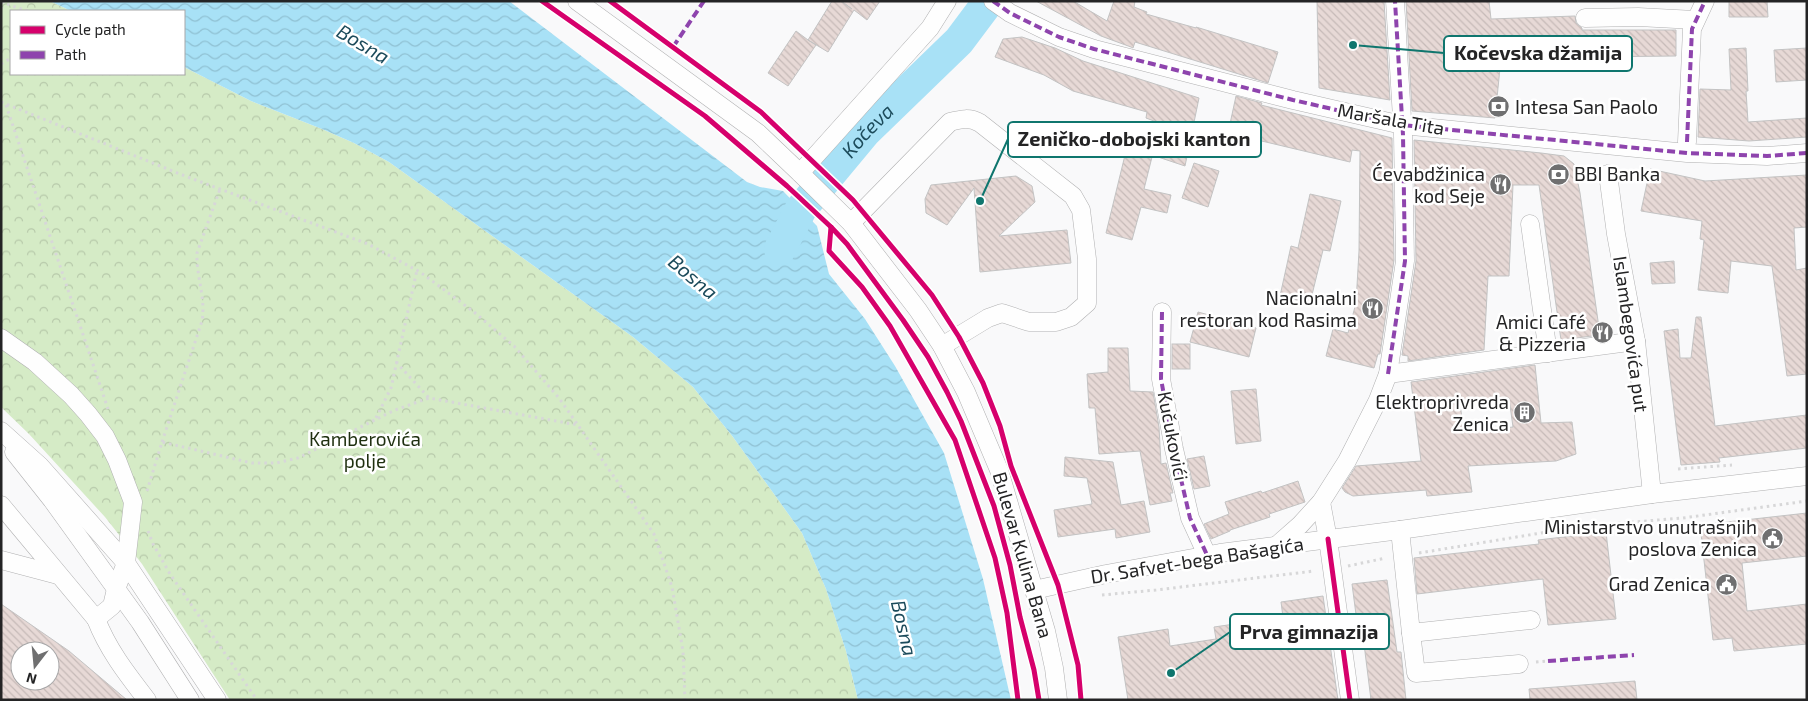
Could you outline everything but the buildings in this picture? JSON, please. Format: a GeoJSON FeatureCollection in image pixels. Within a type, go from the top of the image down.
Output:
{"type":"FeatureCollection","features":[{"type":"Feature","properties":{"kind":"street","name":"Bulevar Kulina Bana"},"geometry":{"type":"LineString","coordinates":[[577,1],[758,133],[847,219],[918,310],[942,346],[966,392],[999,470],[1034,590],[1054,668],[1058,700]]}},
{"type":"Feature","properties":{"kind":"street"},"geometry":{"type":"LineString","coordinates":[[800,172],[930,28],[947,1]]}},
{"type":"Feature","properties":{"kind":"street","name":"Maršala Tita"},"geometry":{"type":"LineString","coordinates":[[993,1],[1010,13],[1059,37],[1094,49],[1293,100],[1402,119],[1687,153],[1767,156],[1807,153]]}},
{"type":"Feature","properties":{"kind":"street"},"geometry":{"type":"LineString","coordinates":[[1276,546],[1300,525],[1321,502],[1347,461],[1378,400],[1388,374],[1405,261],[1402,119],[1395,1]]}},
{"type":"Feature","properties":{"kind":"street"},"geometry":{"type":"LineString","coordinates":[[1687,142],[1691,40],[1695,20],[1705,1]]}},
{"type":"Feature","properties":{"kind":"street"},"geometry":{"type":"LineString","coordinates":[[1585,18],[1638,17],[1695,20]]}},
{"type":"Feature","properties":{"kind":"street"},"geometry":{"type":"LineString","coordinates":[[847,219],[950,122],[962,119],[974,120],[980,123],[1073,196],[1081,210],[1087,259],[1087,303],[1071,317],[1056,322],[1029,322],[1002,313],[988,318],[942,346]]}},
{"type":"Feature","properties":{"kind":"street","name":"Islambegovića put"},"geometry":{"type":"LineString","coordinates":[[1608,174],[1616,234],[1636,341],[1652,494]]}},
{"type":"Feature","properties":{"kind":"street"},"geometry":{"type":"LineString","coordinates":[[1530,224],[1548,352]]}},
{"type":"Feature","properties":{"kind":"street","name":"Kučukovići"},"geometry":{"type":"LineString","coordinates":[[1162,312],[1161,378],[1174,449],[1190,518],[1207,555]]}},
{"type":"Feature","properties":{"kind":"street"},"geometry":{"type":"LineString","coordinates":[[1,338],[35,362],[71,395],[88,414],[105,436],[133,502],[126,562],[112,606],[96,620]]}},
{"type":"Feature","properties":{"kind":"street"},"geometry":{"type":"LineString","coordinates":[[1388,374],[1636,341]]}},
{"type":"Feature","properties":{"kind":"street"},"geometry":{"type":"LineString","coordinates":[[1,431],[40,466],[126,562],[217,700]]}},
{"type":"Feature","properties":{"kind":"street"},"geometry":{"type":"LineString","coordinates":[[1,436],[52,500],[116,589],[150,637],[190,700]]}},
{"type":"Feature","properties":{"kind":"street","name":"Dr. Safvet-bega Bašagića"},"geometry":{"type":"LineString","coordinates":[[1034,590],[1207,555],[1652,494],[1807,476]]}},
{"type":"Feature","properties":{"kind":"street"},"geometry":{"type":"LineString","coordinates":[[1321,502],[1328,539],[1350,700]]}},
{"type":"Feature","properties":{"kind":"street"},"geometry":{"type":"LineString","coordinates":[[1,505],[96,620],[101,634],[120,664],[147,700]]}},
{"type":"Feature","properties":{"kind":"street"},"geometry":{"type":"LineString","coordinates":[[1400,530],[1416,673],[1518,664]]}},
{"type":"Feature","properties":{"kind":"street"},"geometry":{"type":"LineString","coordinates":[[1,560],[58,575]]}},
{"type":"Feature","properties":{"kind":"street"},"geometry":{"type":"LineString","coordinates":[[1411,633],[1531,620]]}},
{"type":"Feature","properties":{"kind":"path"},"geometry":{"type":"LineString","coordinates":[[1,9],[3,2],[23,10]]}},
{"type":"Feature","properties":{"kind":"path"},"geometry":{"type":"LineString","coordinates":[[3,103],[220,189],[368,244],[417,270],[474,312],[514,346],[559,398],[654,534],[672,587],[683,652],[685,700]]}},
{"type":"Feature","properties":{"kind":"path"},"geometry":{"type":"LineString","coordinates":[[3,103],[108,411]]}},
{"type":"Feature","properties":{"kind":"path"},"geometry":{"type":"LineString","coordinates":[[144,499],[202,321],[204,310],[197,263],[198,253],[220,189]]}},
{"type":"Feature","properties":{"kind":"path"},"geometry":{"type":"LineString","coordinates":[[376,419],[391,388],[417,270]]}},
{"type":"Feature","properties":{"kind":"path"},"geometry":{"type":"LineString","coordinates":[[396,362],[429,398]]}},
{"type":"Feature","properties":{"kind":"path"},"geometry":{"type":"LineString","coordinates":[[162,442],[252,463],[276,462],[298,458],[395,410],[429,398],[578,426]]}},
{"type":"Feature","properties":{"kind":"path"},"geometry":{"type":"LineString","coordinates":[[1098,595],[1156,590],[1332,568],[1540,533],[1621,523],[1684,518],[1807,502]]}},
{"type":"Feature","properties":{"kind":"path"},"geometry":{"type":"LineString","coordinates":[[147,526],[153,544],[170,574],[257,700]]}},
{"type":"Feature","properties":{"kind":"green space","name":"Kamberovića polje"},"geometry":{"type":"Polygon","coordinates":[[[1,1],[50,1],[69,10],[10,10],[10,75],[185,75],[185,68],[251,101],[354,143],[389,162],[633,337],[693,387],[733,437],[802,533],[826,589],[846,651],[858,700],[230,700],[142,564],[105,517],[29,434],[1,407],[1,1]]]}},
{"type":"Feature","properties":{"kind":"water","name":"Bosna"},"geometry":{"type":"Polygon","coordinates":[[[50,1],[509,1],[747,182],[760,187],[783,191],[817,226],[829,274],[865,319],[895,366],[944,453],[983,579],[1011,700],[858,700],[846,651],[826,589],[802,533],[733,437],[693,387],[633,337],[389,162],[354,143],[251,101],[185,68],[185,10],[69,10],[50,1]]]}},
{"type":"Feature","properties":{"kind":"waterway","name":"Kočeva"},"geometry":{"type":"LineString","coordinates":[[780,249],[801,209],[865,132],[959,41],[989,1]]}},
{"type":"Feature","properties":{"kind":"marked path"},"geometry":{"type":"LineString","coordinates":[[673,47],[704,1]]}},
{"type":"Feature","properties":{"kind":"marked path"},"geometry":{"type":"LineString","coordinates":[[993,1],[1010,13],[1059,37],[1094,49],[1293,100],[1402,125],[1687,153],[1767,156],[1807,153]]}},
{"type":"Feature","properties":{"kind":"marked path"},"geometry":{"type":"LineString","coordinates":[[1388,374],[1405,261],[1403,135],[1395,1]]}},
{"type":"Feature","properties":{"kind":"marked path"},"geometry":{"type":"LineString","coordinates":[[1687,142],[1692,29],[1705,1]]}},
{"type":"Feature","properties":{"kind":"marked path"},"geometry":{"type":"LineString","coordinates":[[1162,312],[1161,379],[1174,449],[1190,518],[1207,555]]}},
{"type":"Feature","properties":{"kind":"marked path"},"geometry":{"type":"LineString","coordinates":[[1548,661],[1634,655]]}},
{"type":"Feature","properties":{"kind":"cycle path"},"geometry":{"type":"LineString","coordinates":[[542,1],[705,116],[787,186],[847,244],[903,320],[928,357],[947,392],[961,421],[994,506],[1010,565],[1039,700]]}},
{"type":"Feature","properties":{"kind":"cycle path"},"geometry":{"type":"LineString","coordinates":[[610,1],[761,112],[853,200],[932,295],[959,337],[983,383],[1000,426],[1011,466],[1058,585],[1078,665],[1081,700]]}},
{"type":"Feature","properties":{"kind":"cycle path"},"geometry":{"type":"LineString","coordinates":[[831,227],[829,251],[862,287],[890,326],[955,440],[995,558],[1007,613],[1018,700]]}},
{"type":"Feature","properties":{"kind":"cycle path"},"geometry":{"type":"LineString","coordinates":[[1328,539],[1350,700]]}},
{"type":"Feature","properties":{"kind":"place","name":"Kočevska džamija"},"geometry":{"type":"Point","coordinates":[1353,45]}},
{"type":"Feature","properties":{"kind":"place","name":"Intesa San Paolo"},"geometry":{"type":"Point","coordinates":[1499,107]}},
{"type":"Feature","properties":{"kind":"place","name":"BBI Banka"},"geometry":{"type":"Point","coordinates":[1558,174]}},
{"type":"Feature","properties":{"kind":"place","name":"Ćevabdžinica kod Seje"},"geometry":{"type":"Point","coordinates":[1501,185]}},
{"type":"Feature","properties":{"kind":"place","name":"Zeničko-dobojski kanton"},"geometry":{"type":"Point","coordinates":[980,201]}},
{"type":"Feature","properties":{"kind":"place","name":"Nacionalni restoran kod Rasima"},"geometry":{"type":"Point","coordinates":[1373,309]}},
{"type":"Feature","properties":{"kind":"place","name":"Amici Café & Pizzeria"},"geometry":{"type":"Point","coordinates":[1602,333]}},
{"type":"Feature","properties":{"kind":"place","name":"Elektroprivreda Zenica"},"geometry":{"type":"Point","coordinates":[1525,413]}},
{"type":"Feature","properties":{"kind":"place","name":"Ministarstvo unutrašnjih poslova Zenica"},"geometry":{"type":"Point","coordinates":[1773,538]}},
{"type":"Feature","properties":{"kind":"place","name":"Grad Zenica"},"geometry":{"type":"Point","coordinates":[1726,584]}},
{"type":"Feature","properties":{"kind":"place","name":"Prva gimnazija"},"geometry":{"type":"Point","coordinates":[1171,673]}}]}
